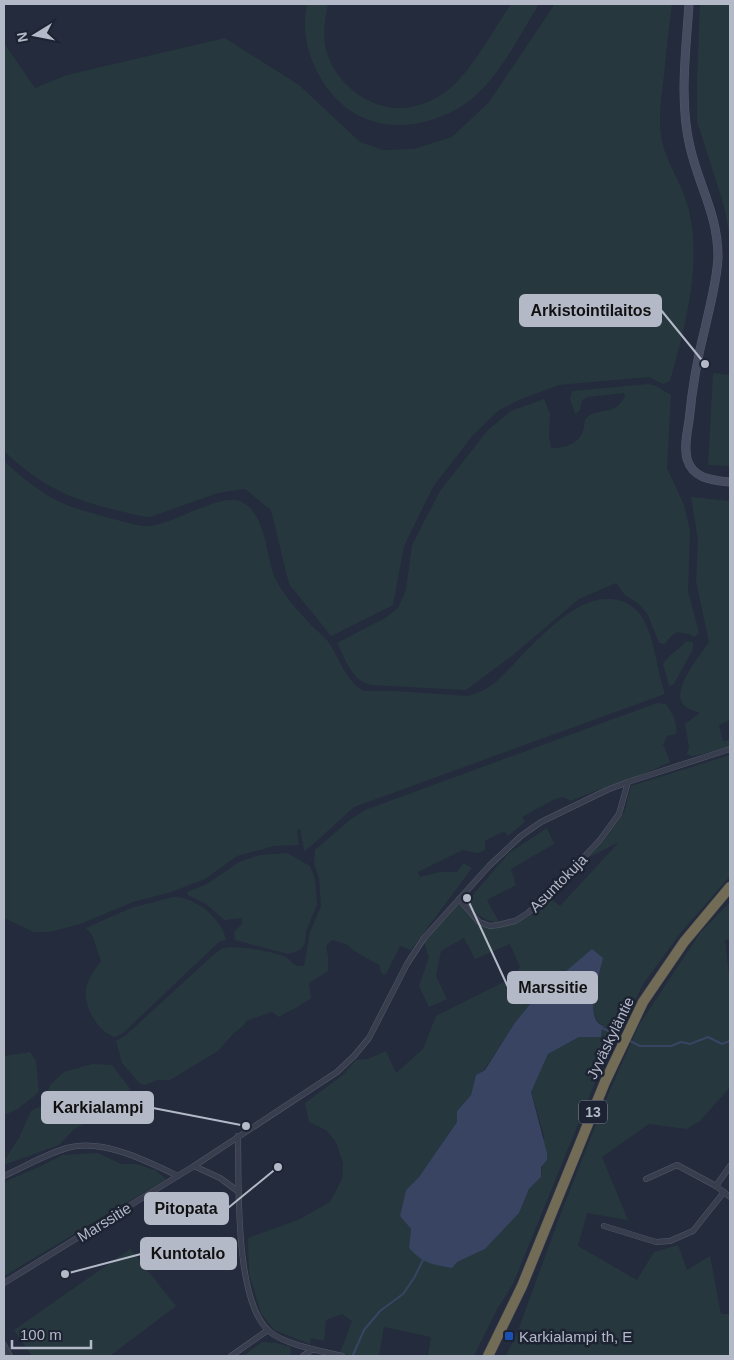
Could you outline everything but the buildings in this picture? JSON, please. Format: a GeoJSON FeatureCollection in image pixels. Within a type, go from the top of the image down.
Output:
{"type":"FeatureCollection","features":[{"type":"Feature","properties":{"kind":"highway","name":"Jyväskyläntie"},"geometry":{"type":"LineString","coordinates":[[488,1356],[522,1286],[605,1082],[643,1002],[684,942],[730,887]]}},
{"type":"Feature","properties":{"kind":"street"},"geometry":{"type":"LineString","coordinates":[[688,4],[684,82],[686,123],[696,169],[714,218],[718,258],[716,279],[693,386],[686,447],[691,469],[698,476],[730,482]]}},
{"type":"Feature","properties":{"kind":"street","name":"Marssitie"},"geometry":{"type":"LineString","coordinates":[[4,1283],[194,1166],[337,1072],[369,1038],[407,964],[424,938],[490,865],[521,836],[541,822],[628,782],[730,749]]}},
{"type":"Feature","properties":{"kind":"street","name":"Asuntokuja"},"geometry":{"type":"LineString","coordinates":[[458,899],[479,922],[490,926],[515,921],[528,913],[548,895],[600,840],[620,814],[628,782]]}},
{"type":"Feature","properties":{"kind":"street"},"geometry":{"type":"LineString","coordinates":[[238,1136],[244,1271],[249,1294],[257,1315],[268,1330],[277,1337],[312,1349],[342,1356]]}},
{"type":"Feature","properties":{"kind":"street"},"geometry":{"type":"LineString","coordinates":[[4,1176],[61,1150],[80,1146],[128,1154],[148,1161],[178,1176]]}},
{"type":"Feature","properties":{"kind":"street"},"geometry":{"type":"LineString","coordinates":[[646,1179],[677,1165],[716,1186],[730,1197]]}},
{"type":"Feature","properties":{"kind":"street"},"geometry":{"type":"LineString","coordinates":[[194,1166],[220,1178],[239,1192]]}},
{"type":"Feature","properties":{"kind":"street"},"geometry":{"type":"LineString","coordinates":[[716,1186],[730,1166]]}},
{"type":"Feature","properties":{"kind":"street"},"geometry":{"type":"LineString","coordinates":[[604,1226],[656,1242],[670,1240],[693,1232],[724,1192]]}},
{"type":"Feature","properties":{"kind":"street"},"geometry":{"type":"LineString","coordinates":[[231,1356],[268,1330]]}},
{"type":"Feature","properties":{"kind":"street"},"geometry":{"type":"LineString","coordinates":[[4,1345],[10,1356]]}},
{"type":"Feature","properties":{"kind":"street"},"geometry":{"type":"LineString","coordinates":[[303,1356],[312,1349]]}},
{"type":"Feature","properties":{"kind":"shaded area"},"geometry":{"type":"Polygon","coordinates":[[[307,4],[328,4],[324,35],[325,45],[332,65],[345,83],[373,103],[391,108],[400,108],[426,103],[441,95],[457,82],[482,50],[511,4],[539,4],[493,77],[469,101],[455,110],[434,119],[413,124],[393,125],[374,122],[356,114],[340,102],[326,87],[315,67],[307,44],[305,21],[307,4]]]}},
{"type":"Feature","properties":{"kind":"shaded area"},"geometry":{"type":"Polygon","coordinates":[[[555,4],[672,4],[660,128],[666,155],[683,191],[689,210],[694,253],[690,297],[670,381],[663,384],[649,377],[559,385],[521,399],[499,410],[473,435],[433,487],[404,546],[393,605],[331,636],[289,584],[271,510],[245,489],[218,493],[150,517],[140,516],[80,500],[53,488],[29,472],[4,451],[4,43],[35,88],[67,75],[225,38],[299,85],[360,142],[383,150],[414,149],[452,137],[489,102],[555,4]]]}},
{"type":"Feature","properties":{"kind":"shaded area"},"geometry":{"type":"Polygon","coordinates":[[[700,4],[730,4],[730,239],[724,206],[697,121],[700,4]]]}},
{"type":"Feature","properties":{"kind":"shaded area"},"geometry":{"type":"Polygon","coordinates":[[[713,373],[730,375],[730,466],[708,465],[713,373]]]}},
{"type":"Feature","properties":{"kind":"shaded area"},"geometry":{"type":"Polygon","coordinates":[[[649,384],[671,395],[667,468],[684,505],[690,531],[688,591],[699,633],[694,637],[677,632],[665,644],[659,643],[648,615],[639,604],[625,595],[616,583],[579,599],[513,655],[466,690],[371,685],[354,674],[337,643],[385,618],[398,608],[406,590],[412,545],[440,491],[487,431],[511,411],[544,399],[550,414],[549,435],[551,448],[560,448],[570,445],[581,436],[585,419],[590,415],[616,407],[625,396],[624,393],[588,397],[582,400],[580,410],[575,414],[570,399],[572,391],[649,384]]]}},
{"type":"Feature","properties":{"kind":"shaded area"},"geometry":{"type":"Polygon","coordinates":[[[4,461],[33,485],[60,502],[84,511],[137,525],[150,526],[160,524],[221,501],[240,501],[249,507],[261,526],[273,573],[281,589],[299,612],[328,641],[348,677],[364,691],[468,696],[476,693],[498,680],[538,639],[570,612],[587,603],[604,599],[621,601],[628,604],[642,617],[653,645],[665,694],[354,807],[304,851],[300,829],[297,830],[299,845],[274,846],[237,856],[205,879],[171,892],[133,902],[80,924],[50,932],[34,932],[4,918],[4,461]]]}},
{"type":"Feature","properties":{"kind":"shaded area"},"geometry":{"type":"Polygon","coordinates":[[[691,497],[730,501],[730,720],[719,725],[723,741],[730,740],[730,747],[693,756],[687,754],[689,747],[685,724],[700,713],[689,709],[683,704],[680,698],[681,690],[688,672],[709,642],[696,581],[698,540],[691,497]]]}},
{"type":"Feature","properties":{"kind":"shaded area"},"geometry":{"type":"Polygon","coordinates":[[[686,641],[693,642],[693,649],[674,684],[669,686],[663,664],[686,641]]]}},
{"type":"Feature","properties":{"kind":"shaded area"},"geometry":{"type":"Polygon","coordinates":[[[657,703],[666,704],[675,722],[676,734],[667,736],[663,744],[670,762],[571,801],[563,797],[555,799],[522,817],[525,822],[508,836],[504,831],[485,841],[485,850],[478,853],[463,850],[418,872],[420,877],[440,872],[457,872],[464,863],[472,868],[411,950],[400,946],[386,974],[382,974],[379,965],[354,951],[348,945],[332,940],[326,946],[328,971],[309,983],[311,998],[299,1006],[279,1017],[272,1012],[246,1021],[218,1051],[170,1080],[157,1080],[145,1085],[140,1084],[122,1063],[116,1041],[125,1036],[221,949],[237,947],[266,951],[287,958],[295,965],[304,966],[310,932],[321,906],[319,878],[314,864],[315,850],[351,819],[365,810],[657,703]]]}},
{"type":"Feature","properties":{"kind":"shaded area"},"geometry":{"type":"Polygon","coordinates":[[[730,755],[730,876],[682,931],[643,984],[600,1070],[513,1284],[496,1311],[474,1356],[428,1356],[431,1337],[384,1327],[379,1356],[353,1356],[340,1353],[352,1321],[342,1314],[326,1320],[324,1341],[311,1338],[310,1344],[274,1330],[261,1313],[249,1273],[248,1238],[298,1220],[330,1202],[342,1179],[343,1163],[336,1142],[326,1130],[309,1122],[305,1103],[343,1075],[356,1060],[368,1059],[386,1051],[396,1073],[423,1049],[436,1016],[512,978],[520,967],[510,944],[475,959],[464,938],[441,951],[436,976],[447,999],[429,1007],[419,986],[429,957],[424,942],[459,904],[480,925],[492,929],[517,922],[539,912],[551,899],[560,906],[619,842],[589,857],[603,842],[624,813],[631,786],[730,755]],[[603,958],[514,1024],[484,1070],[476,1075],[471,1095],[457,1111],[457,1122],[419,1177],[406,1190],[400,1216],[411,1229],[409,1248],[457,1262],[485,1249],[519,1213],[529,1189],[541,1177],[544,1136],[531,1091],[548,1054],[579,1037],[601,1037],[604,1025],[598,1021],[594,1014],[593,1005],[603,958]]]}},
{"type":"Feature","properties":{"kind":"shaded area"},"geometry":{"type":"Polygon","coordinates":[[[547,828],[554,844],[511,869],[516,885],[487,900],[499,922],[485,919],[466,903],[509,853],[547,828]]]}},
{"type":"Feature","properties":{"kind":"shaded area"},"geometry":{"type":"Polygon","coordinates":[[[287,853],[310,866],[315,879],[317,905],[306,931],[305,943],[301,949],[295,952],[288,954],[235,940],[234,932],[242,924],[242,918],[224,920],[206,904],[188,895],[187,892],[207,884],[239,862],[260,855],[287,853]]]}},
{"type":"Feature","properties":{"kind":"shaded area"},"geometry":{"type":"Polygon","coordinates":[[[173,897],[190,900],[206,910],[219,924],[226,940],[219,942],[123,1033],[115,1037],[108,1034],[92,1016],[86,1000],[88,982],[101,961],[92,935],[86,928],[131,908],[173,897]]]}},
{"type":"Feature","properties":{"kind":"shaded area"},"geometry":{"type":"Polygon","coordinates":[[[730,902],[730,939],[725,940],[730,985],[730,1087],[700,1121],[687,1129],[649,1124],[602,1157],[628,1220],[587,1213],[578,1246],[637,1280],[654,1252],[678,1245],[687,1270],[710,1256],[721,1314],[730,1314],[730,1356],[506,1356],[516,1336],[561,1213],[604,1104],[639,1025],[700,933],[730,902]]]}},
{"type":"Feature","properties":{"kind":"shaded area"},"geometry":{"type":"Polygon","coordinates":[[[30,1052],[36,1061],[39,1092],[18,1109],[4,1115],[4,1056],[30,1052]]]}},
{"type":"Feature","properties":{"kind":"shaded area"},"geometry":{"type":"Polygon","coordinates":[[[92,1064],[112,1065],[131,1090],[95,1119],[74,1129],[59,1145],[4,1165],[4,1161],[19,1138],[31,1111],[43,1105],[50,1085],[64,1072],[92,1064]]]}},
{"type":"Feature","properties":{"kind":"shaded area"},"geometry":{"type":"Polygon","coordinates":[[[98,1153],[121,1164],[136,1164],[155,1170],[166,1179],[4,1276],[4,1182],[63,1155],[98,1153]]]}},
{"type":"Feature","properties":{"kind":"shaded area"},"geometry":{"type":"Polygon","coordinates":[[[130,1249],[176,1306],[110,1356],[32,1356],[14,1330],[130,1249]]]}},
{"type":"Feature","properties":{"kind":"shaded area"},"geometry":{"type":"Polygon","coordinates":[[[262,1342],[290,1347],[291,1356],[243,1356],[262,1342]]]}},
{"type":"Feature","properties":{"kind":"water"},"geometry":{"type":"Polygon","coordinates":[[[592,949],[603,958],[593,1006],[594,1015],[598,1022],[604,1026],[601,1037],[579,1037],[548,1054],[531,1092],[547,1153],[547,1160],[541,1167],[541,1177],[529,1189],[519,1213],[485,1249],[457,1262],[452,1268],[424,1260],[409,1248],[411,1229],[400,1216],[406,1190],[419,1177],[457,1122],[457,1111],[471,1095],[476,1075],[485,1070],[514,1024],[536,997],[592,949]]]}},
{"type":"Feature","properties":{"kind":"waterway"},"geometry":{"type":"LineString","coordinates":[[602,1028],[621,1037]]}},
{"type":"Feature","properties":{"kind":"waterway"},"geometry":{"type":"LineString","coordinates":[[630,1041],[640,1046],[671,1046],[681,1042],[690,1044],[708,1037],[722,1044],[730,1041]]}},
{"type":"Feature","properties":{"kind":"waterway"},"geometry":{"type":"LineString","coordinates":[[353,1355],[364,1330],[380,1311],[403,1294],[423,1260]]}},
{"type":"Feature","properties":{"kind":"place","name":"Arkistointilaitos"},"geometry":{"type":"Point","coordinates":[705,364]}},
{"type":"Feature","properties":{"kind":"place","name":"Marssitie"},"geometry":{"type":"Point","coordinates":[467,898]}},
{"type":"Feature","properties":{"kind":"place","name":"Karkialampi"},"geometry":{"type":"Point","coordinates":[246,1126]}},
{"type":"Feature","properties":{"kind":"place","name":"Pitopata"},"geometry":{"type":"Point","coordinates":[278,1167]}},
{"type":"Feature","properties":{"kind":"place","name":"Kuntotalo"},"geometry":{"type":"Point","coordinates":[65,1274]}},
{"type":"Feature","properties":{"kind":"place","name":"Karkialampi th, E"},"geometry":{"type":"Point","coordinates":[509,1336]}}]}
